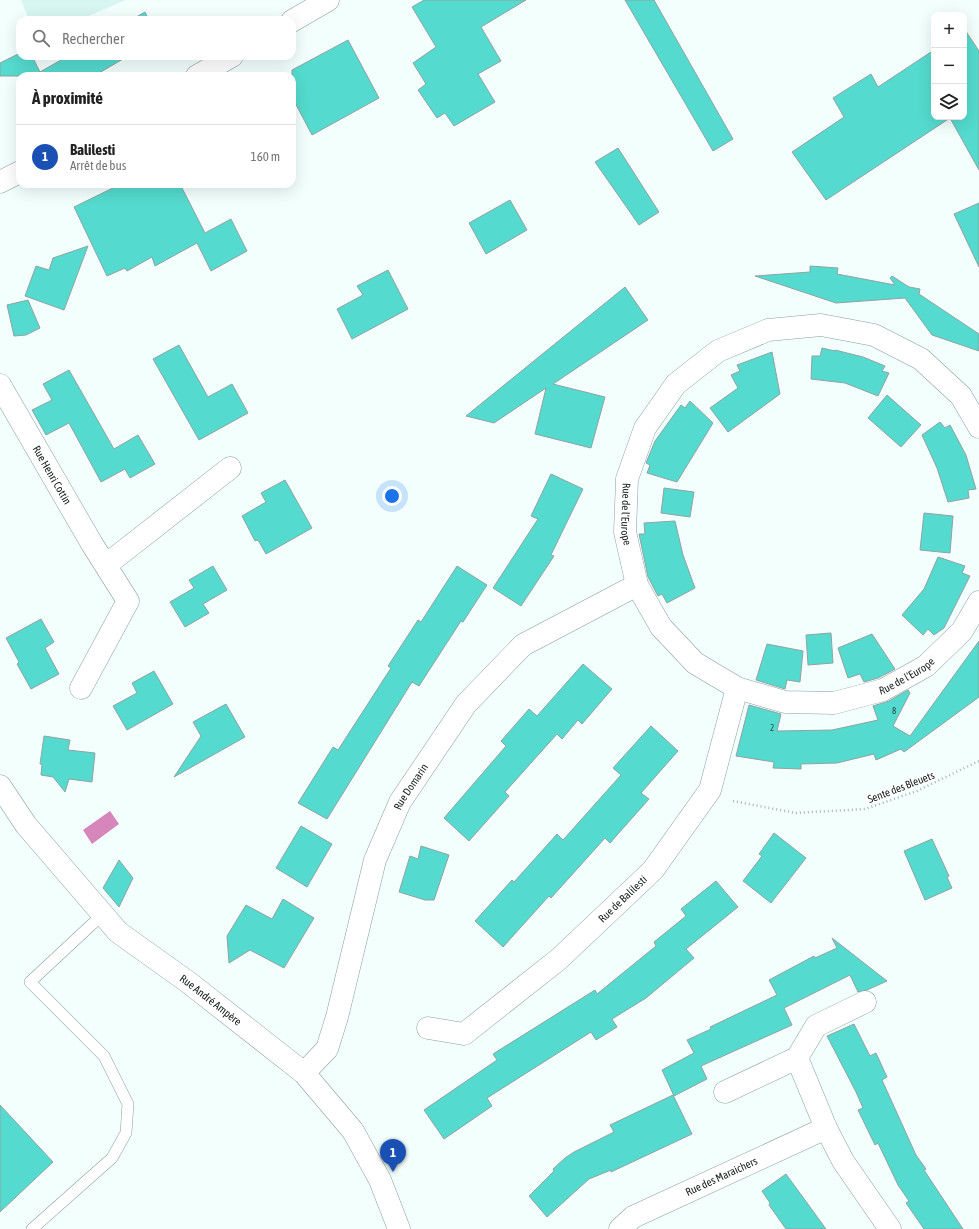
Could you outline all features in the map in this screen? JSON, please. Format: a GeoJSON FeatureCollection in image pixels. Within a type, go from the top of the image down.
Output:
{"type":"FeatureCollection","features":[{"type":"Feature","properties":{"kind":"street"},"geometry":{"type":"LineString","coordinates":[[296,19],[328,0]]}},
{"type":"Feature","properties":{"kind":"street"},"geometry":{"type":"LineString","coordinates":[[204,72],[225,60]]}},
{"type":"Feature","properties":{"kind":"street"},"geometry":{"type":"LineString","coordinates":[[0,182],[16,174]]}},
{"type":"Feature","properties":{"kind":"street","name":"Rue de l'Europe"},"geometry":{"type":"LineString","coordinates":[[979,427],[961,396],[922,359],[874,335],[821,325],[768,330],[718,351],[676,384],[645,428],[632,464],[627,479],[624,532],[637,585],[661,627],[680,648],[695,663],[737,688],[785,702],[834,702],[883,690],[926,666],[962,631],[979,602]]}},
{"type":"Feature","properties":{"kind":"street","name":"Rue Henri Cottin"},"geometry":{"type":"LineString","coordinates":[[0,385],[128,601],[81,688]]}},
{"type":"Feature","properties":{"kind":"street"},"geometry":{"type":"LineString","coordinates":[[106,565],[230,468]]}},
{"type":"Feature","properties":{"kind":"street","name":"Rue Domarin"},"geometry":{"type":"LineString","coordinates":[[304,1073],[327,1049],[337,1017],[375,860],[397,809],[466,704],[523,645],[637,585]]}},
{"type":"Feature","properties":{"kind":"street","name":"Rue de Balilesti"},"geometry":{"type":"LineString","coordinates":[[428,1028],[464,1034],[559,960],[653,870],[710,790],[737,688]]}},
{"type":"Feature","properties":{"kind":"street","name":"Rue André Ampère"},"geometry":{"type":"LineString","coordinates":[[0,786],[26,825],[118,932],[213,1001],[304,1073],[353,1131],[380,1180],[399,1229]]}},
{"type":"Feature","properties":{"kind":"street"},"geometry":{"type":"LineString","coordinates":[[725,1092],[797,1058],[816,1026],[865,1002]]}},
{"type":"Feature","properties":{"kind":"street"},"geometry":{"type":"LineString","coordinates":[[797,1058],[826,1128],[843,1162],[890,1229]]}},
{"type":"Feature","properties":{"kind":"street","name":"Rue des Maraichers"},"geometry":{"type":"LineString","coordinates":[[620,1229],[633,1217],[826,1128]]}},
{"type":"Feature","properties":{"kind":"lane"},"geometry":{"type":"LineString","coordinates":[[32,1229],[112,1158],[126,1133],[128,1104],[104,1056],[30,982],[103,914]]}},
{"type":"Feature","properties":{"kind":"path","name":"Sente des Bleuets"},"geometry":{"type":"LineString","coordinates":[[706,795],[796,813],[866,809],[917,791],[979,761]]}},
{"type":"Feature","properties":{"kind":"shaded area"},"geometry":{"type":"Polygon","coordinates":[[[21,0],[126,0],[88,16],[27,16],[21,0]]]}},
{"type":"Feature","properties":{"kind":"shaded area"},"geometry":{"type":"Polygon","coordinates":[[[110,811],[119,824],[92,844],[83,830],[110,811]]]}},
{"type":"Feature","properties":{"kind":"building"},"geometry":{"type":"Polygon","coordinates":[[[424,0],[526,0],[481,27],[501,61],[478,74],[495,102],[454,126],[445,113],[437,118],[418,90],[426,84],[413,63],[436,47],[412,7],[424,0]]]}},
{"type":"Feature","properties":{"kind":"building"},"geometry":{"type":"Polygon","coordinates":[[[625,0],[654,0],[733,139],[713,151],[625,0]]]}},
{"type":"Feature","properties":{"kind":"building"},"geometry":{"type":"Polygon","coordinates":[[[145,12],[147,16],[138,16],[145,12]]]}},
{"type":"Feature","properties":{"kind":"building"},"geometry":{"type":"Polygon","coordinates":[[[967,33],[979,51],[979,170],[951,120],[967,120],[967,33]]]}},
{"type":"Feature","properties":{"kind":"building"},"geometry":{"type":"Polygon","coordinates":[[[348,40],[379,98],[312,135],[296,105],[296,72],[292,72],[292,70],[348,40]]]}},
{"type":"Feature","properties":{"kind":"building"},"geometry":{"type":"Polygon","coordinates":[[[931,52],[931,120],[947,120],[826,200],[792,152],[844,117],[833,98],[871,74],[878,87],[931,52]]]}},
{"type":"Feature","properties":{"kind":"building"},"geometry":{"type":"Polygon","coordinates":[[[16,55],[16,60],[34,60],[40,72],[16,72],[16,76],[0,76],[0,63],[16,55]]]}},
{"type":"Feature","properties":{"kind":"building"},"geometry":{"type":"Polygon","coordinates":[[[61,60],[121,60],[101,72],[40,72],[61,60]]]}},
{"type":"Feature","properties":{"kind":"building"},"geometry":{"type":"Polygon","coordinates":[[[618,148],[659,212],[639,225],[595,162],[618,148]]]}},
{"type":"Feature","properties":{"kind":"building"},"geometry":{"type":"Polygon","coordinates":[[[113,188],[182,188],[205,233],[231,219],[247,251],[211,271],[197,243],[155,266],[152,257],[127,271],[125,268],[107,276],[74,207],[113,188]]]}},
{"type":"Feature","properties":{"kind":"building"},"geometry":{"type":"Polygon","coordinates":[[[510,200],[527,230],[486,254],[469,223],[510,200]]]}},
{"type":"Feature","properties":{"kind":"building"},"geometry":{"type":"Polygon","coordinates":[[[979,203],[979,267],[954,214],[979,203]]]}},
{"type":"Feature","properties":{"kind":"building"},"geometry":{"type":"Polygon","coordinates":[[[88,246],[64,310],[25,296],[36,266],[49,270],[53,258],[88,246]]]}},
{"type":"Feature","properties":{"kind":"building"},"geometry":{"type":"Polygon","coordinates":[[[810,266],[838,268],[837,274],[895,285],[890,278],[892,276],[909,287],[920,289],[919,294],[979,334],[979,351],[932,335],[905,298],[836,303],[755,276],[810,272],[810,266]]]}},
{"type":"Feature","properties":{"kind":"building"},"geometry":{"type":"Polygon","coordinates":[[[388,270],[408,309],[352,339],[337,309],[363,295],[357,286],[388,270]]]}},
{"type":"Feature","properties":{"kind":"building"},"geometry":{"type":"Polygon","coordinates":[[[625,287],[648,320],[553,384],[605,397],[591,448],[535,434],[546,388],[494,423],[466,416],[625,287]]]}},
{"type":"Feature","properties":{"kind":"building"},"geometry":{"type":"Polygon","coordinates":[[[28,300],[40,328],[26,335],[14,336],[7,305],[28,300]]]}},
{"type":"Feature","properties":{"kind":"building"},"geometry":{"type":"Polygon","coordinates":[[[179,345],[208,397],[232,384],[248,413],[199,440],[153,359],[179,345]]]}},
{"type":"Feature","properties":{"kind":"building"},"geometry":{"type":"Polygon","coordinates":[[[822,348],[863,357],[885,366],[882,371],[889,373],[878,396],[845,383],[811,379],[812,356],[820,356],[822,348]]]}},
{"type":"Feature","properties":{"kind":"building"},"geometry":{"type":"Polygon","coordinates":[[[772,352],[780,394],[728,432],[710,408],[738,388],[731,375],[740,371],[737,365],[772,352]]]}},
{"type":"Feature","properties":{"kind":"building"},"geometry":{"type":"Polygon","coordinates":[[[69,370],[114,449],[138,435],[155,464],[130,478],[125,469],[101,482],[69,423],[46,435],[32,410],[52,400],[43,384],[69,370]]]}},
{"type":"Feature","properties":{"kind":"building"},"geometry":{"type":"Polygon","coordinates":[[[887,395],[921,425],[901,447],[868,418],[887,395]]]}},
{"type":"Feature","properties":{"kind":"building"},"geometry":{"type":"Polygon","coordinates":[[[690,401],[713,423],[677,482],[647,473],[650,465],[646,463],[655,441],[681,405],[685,408],[690,401]]]}},
{"type":"Feature","properties":{"kind":"building"},"geometry":{"type":"Polygon","coordinates":[[[940,422],[945,428],[950,425],[966,455],[976,489],[968,490],[969,498],[948,502],[937,468],[922,435],[940,422]]]}},
{"type":"Feature","properties":{"kind":"building"},"geometry":{"type":"Polygon","coordinates":[[[551,474],[583,489],[551,555],[554,556],[521,606],[493,588],[538,519],[531,516],[551,474]]]}},
{"type":"Feature","properties":{"kind":"building"},"geometry":{"type":"Polygon","coordinates":[[[285,480],[312,528],[266,554],[258,540],[255,541],[242,516],[266,502],[261,493],[285,480]]]}},
{"type":"Feature","properties":{"kind":"building"},"geometry":{"type":"Polygon","coordinates":[[[664,488],[694,492],[690,517],[661,513],[664,488]]]}},
{"type":"Feature","properties":{"kind":"building"},"geometry":{"type":"Polygon","coordinates":[[[924,513],[953,516],[950,553],[920,550],[924,513]]]}},
{"type":"Feature","properties":{"kind":"building"},"geometry":{"type":"Polygon","coordinates":[[[675,521],[683,555],[695,588],[667,603],[662,594],[658,596],[648,577],[639,534],[645,534],[644,523],[675,521]]]}},
{"type":"Feature","properties":{"kind":"building"},"geometry":{"type":"Polygon","coordinates":[[[938,557],[965,566],[962,573],[970,576],[944,628],[934,635],[928,629],[923,635],[902,615],[924,589],[938,557]]]}},
{"type":"Feature","properties":{"kind":"building"},"geometry":{"type":"Polygon","coordinates":[[[213,566],[227,590],[203,604],[209,613],[185,627],[170,602],[194,588],[189,580],[213,566]]]}},
{"type":"Feature","properties":{"kind":"building"},"geometry":{"type":"Polygon","coordinates":[[[457,566],[487,585],[463,622],[461,621],[419,686],[412,682],[327,819],[298,803],[333,747],[338,750],[391,668],[388,666],[418,620],[421,622],[457,566]]]}},
{"type":"Feature","properties":{"kind":"building"},"geometry":{"type":"Polygon","coordinates":[[[41,619],[54,642],[45,648],[59,674],[31,689],[17,664],[19,662],[6,638],[41,619]]]}},
{"type":"Feature","properties":{"kind":"building"},"geometry":{"type":"Polygon","coordinates":[[[831,633],[833,663],[808,665],[806,635],[831,633]]]}},
{"type":"Feature","properties":{"kind":"building"},"geometry":{"type":"Polygon","coordinates":[[[872,634],[895,669],[878,678],[864,682],[860,674],[848,678],[838,648],[872,634]]]}},
{"type":"Feature","properties":{"kind":"building"},"geometry":{"type":"Polygon","coordinates":[[[979,641],[979,697],[904,752],[901,749],[876,760],[874,754],[837,763],[801,764],[801,769],[773,768],[774,762],[736,756],[749,705],[781,714],[777,731],[832,730],[878,720],[873,706],[889,701],[908,690],[910,693],[893,726],[910,736],[979,641]]]}},
{"type":"Feature","properties":{"kind":"building"},"geometry":{"type":"Polygon","coordinates":[[[767,644],[803,651],[800,682],[787,680],[785,689],[756,680],[767,644]]]}},
{"type":"Feature","properties":{"kind":"building"},"geometry":{"type":"Polygon","coordinates":[[[583,664],[612,689],[582,724],[578,720],[562,739],[557,734],[505,792],[509,796],[469,841],[444,818],[506,746],[501,741],[529,709],[537,716],[583,664]]]}},
{"type":"Feature","properties":{"kind":"building"},"geometry":{"type":"Polygon","coordinates":[[[154,671],[173,704],[127,730],[113,706],[137,693],[132,683],[154,671]]]}},
{"type":"Feature","properties":{"kind":"building"},"geometry":{"type":"Polygon","coordinates":[[[226,704],[245,737],[174,777],[201,736],[193,722],[226,704]]]}},
{"type":"Feature","properties":{"kind":"building"},"geometry":{"type":"Polygon","coordinates":[[[651,726],[678,751],[641,793],[649,799],[610,843],[605,838],[551,898],[549,896],[503,947],[475,921],[512,880],[514,882],[557,834],[563,840],[621,775],[613,768],[651,726]]]}},
{"type":"Feature","properties":{"kind":"building"},"geometry":{"type":"Polygon","coordinates":[[[44,736],[70,740],[68,750],[95,753],[92,782],[69,779],[65,792],[53,777],[41,775],[42,764],[40,764],[44,736]]]}},
{"type":"Feature","properties":{"kind":"building"},"geometry":{"type":"Polygon","coordinates":[[[301,826],[332,844],[307,887],[276,868],[301,826]]]}},
{"type":"Feature","properties":{"kind":"building"},"geometry":{"type":"Polygon","coordinates":[[[774,833],[806,858],[771,903],[743,881],[762,856],[759,854],[774,833]]]}},
{"type":"Feature","properties":{"kind":"building"},"geometry":{"type":"Polygon","coordinates":[[[932,839],[949,876],[947,877],[952,888],[925,900],[904,851],[932,839]]]}},
{"type":"Feature","properties":{"kind":"building"},"geometry":{"type":"Polygon","coordinates":[[[421,846],[449,855],[434,900],[425,900],[399,892],[410,856],[418,859],[421,846]]]}},
{"type":"Feature","properties":{"kind":"building"},"geometry":{"type":"Polygon","coordinates":[[[119,860],[133,878],[119,907],[103,888],[119,860]]]}},
{"type":"Feature","properties":{"kind":"building"},"geometry":{"type":"Polygon","coordinates":[[[716,881],[738,907],[686,949],[694,958],[646,998],[612,1019],[617,1027],[596,1040],[591,1032],[487,1098],[492,1106],[444,1139],[424,1110],[497,1060],[493,1054],[595,990],[597,994],[656,946],[654,942],[686,916],[681,909],[716,881]]]}},
{"type":"Feature","properties":{"kind":"building"},"geometry":{"type":"Polygon","coordinates":[[[283,899],[314,918],[284,968],[250,950],[229,963],[227,936],[246,905],[272,919],[283,899]]]}},
{"type":"Feature","properties":{"kind":"building"},"geometry":{"type":"Polygon","coordinates":[[[832,938],[887,981],[867,990],[858,992],[850,975],[784,1008],[792,1025],[701,1066],[707,1079],[674,1096],[662,1070],[694,1053],[687,1040],[711,1029],[710,1027],[777,995],[769,980],[814,956],[815,958],[837,948],[832,938]]]}},
{"type":"Feature","properties":{"kind":"building"},"geometry":{"type":"Polygon","coordinates":[[[854,1024],[870,1056],[876,1053],[887,1077],[882,1080],[916,1155],[926,1169],[924,1170],[963,1229],[924,1229],[906,1203],[909,1201],[898,1185],[878,1143],[875,1145],[858,1110],[863,1108],[856,1092],[827,1036],[854,1024]]]}},
{"type":"Feature","properties":{"kind":"building"},"geometry":{"type":"Polygon","coordinates":[[[673,1095],[692,1134],[611,1172],[611,1170],[589,1179],[547,1217],[529,1196],[565,1158],[614,1132],[610,1125],[673,1095]]]}},
{"type":"Feature","properties":{"kind":"building"},"geometry":{"type":"Polygon","coordinates":[[[0,1105],[53,1162],[0,1212],[0,1105]]]}},
{"type":"Feature","properties":{"kind":"building"},"geometry":{"type":"Polygon","coordinates":[[[786,1174],[826,1229],[786,1229],[769,1205],[770,1203],[762,1191],[786,1174]]]}},
{"type":"Feature","properties":{"kind":"place","name":"Balilesti"},"geometry":{"type":"Point","coordinates":[393,1172]}}]}
